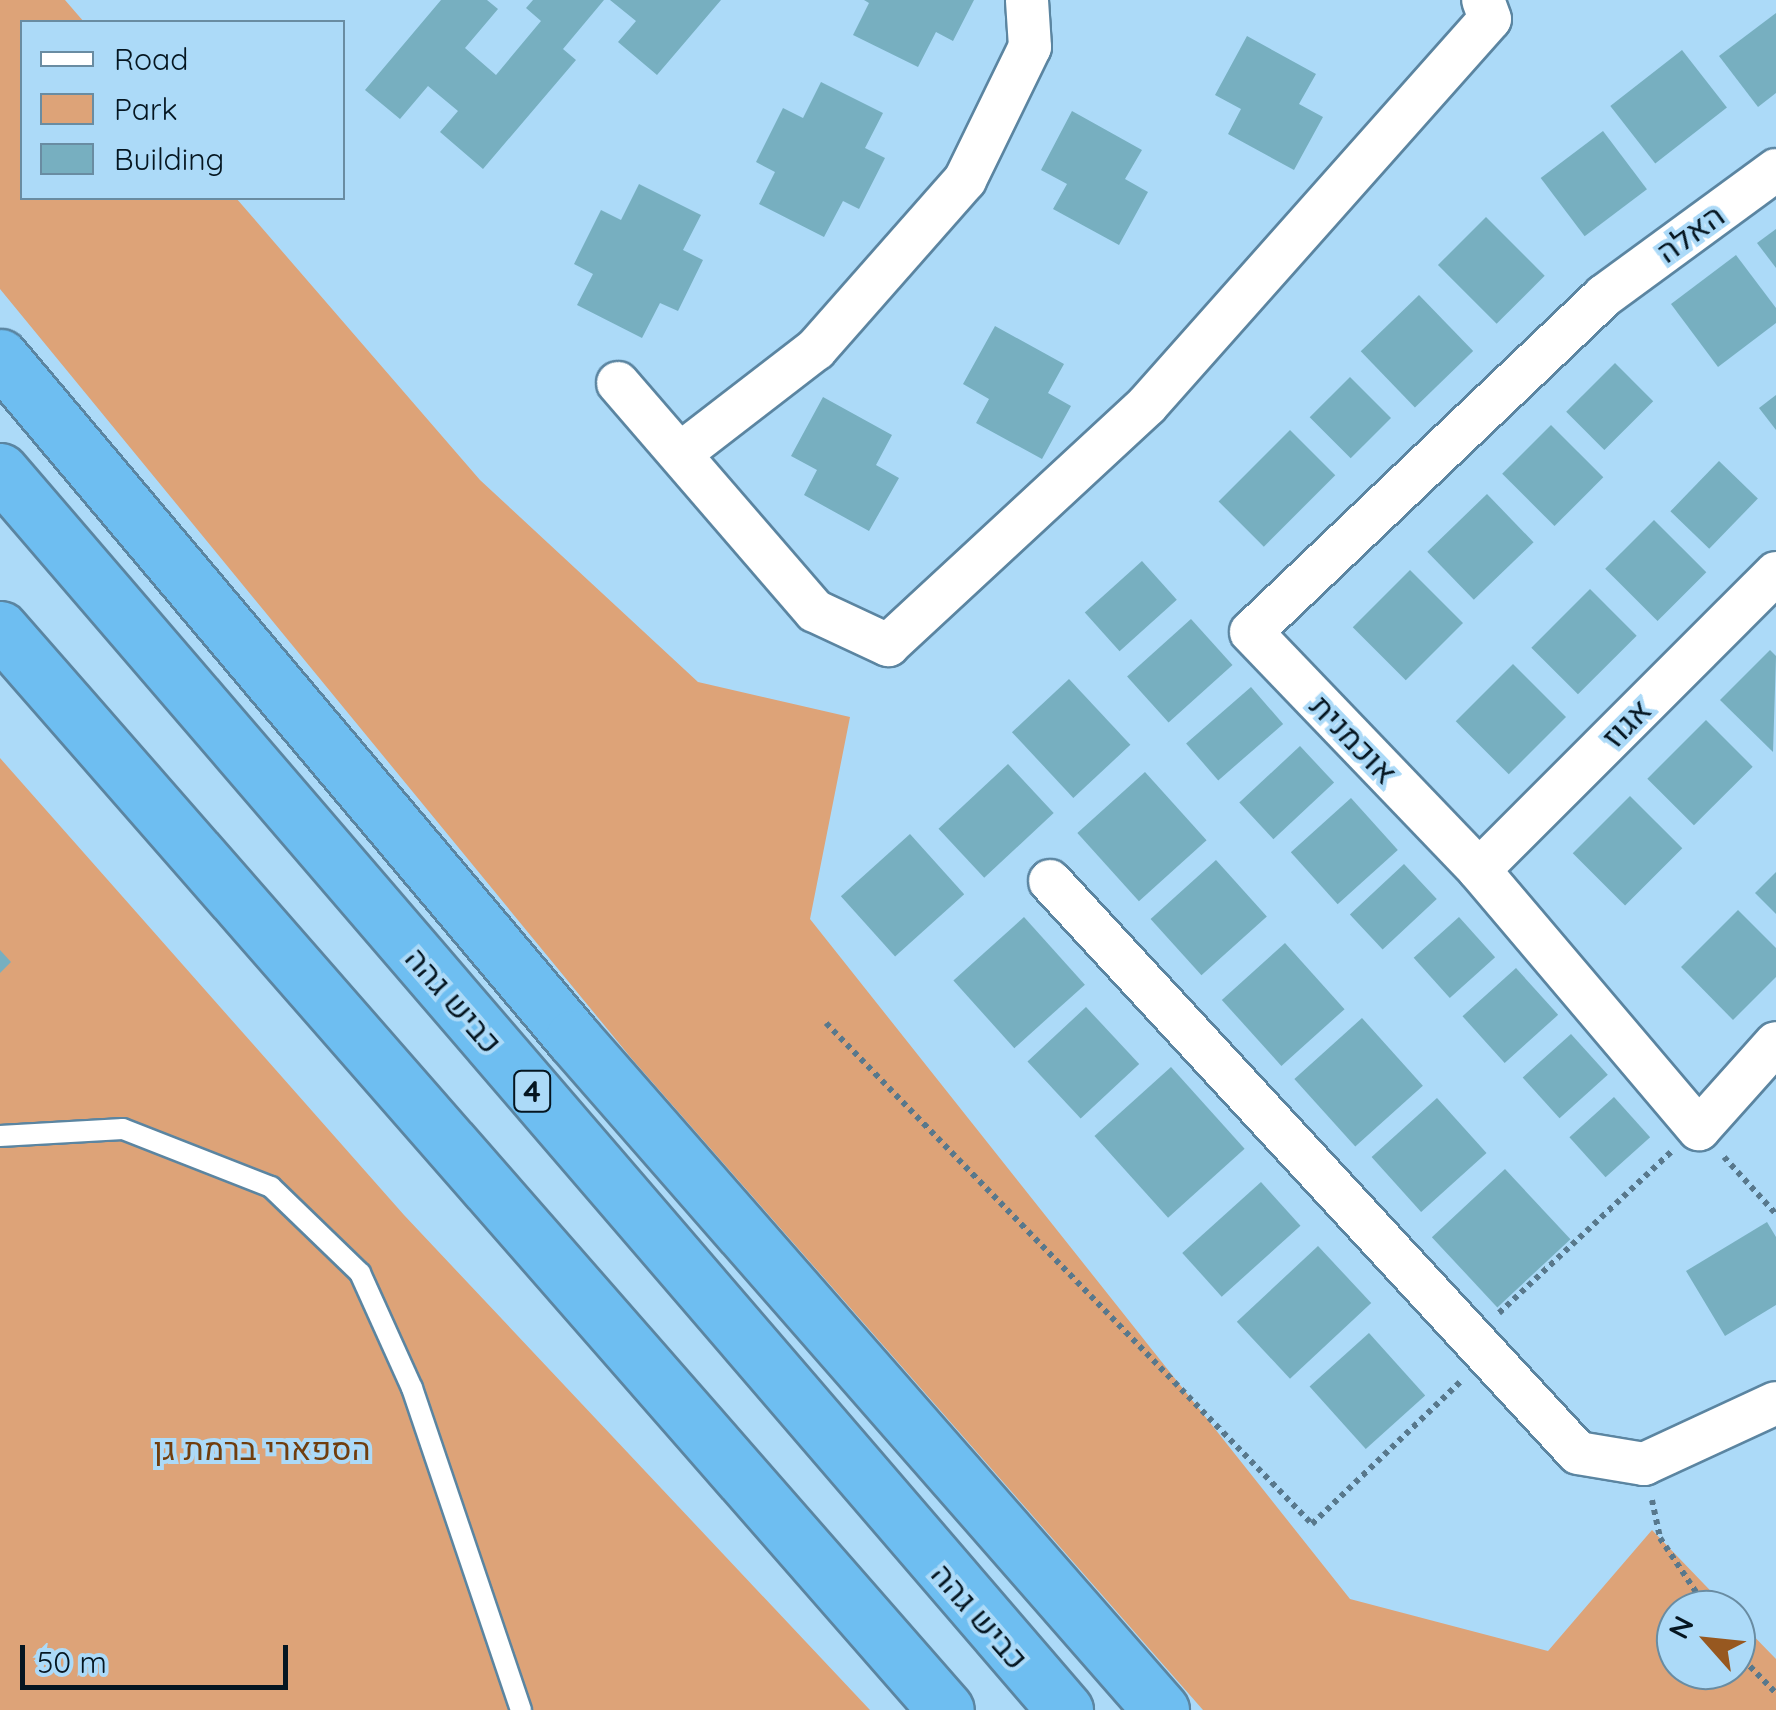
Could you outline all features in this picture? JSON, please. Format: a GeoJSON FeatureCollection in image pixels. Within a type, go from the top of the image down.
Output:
{"type":"FeatureCollection","features":[{"type":"Feature","properties":{"kind":"highway"},"geometry":{"type":"LineString","coordinates":[[0,357],[573,1038],[1161,1710]]}},
{"type":"Feature","properties":{"kind":"highway","name":"כביש גהה"},"geometry":{"type":"LineString","coordinates":[[0,471],[1064,1710]]}},
{"type":"Feature","properties":{"kind":"highway"},"geometry":{"type":"LineString","coordinates":[[0,629],[946,1710]]}},
{"type":"Feature","properties":{"kind":"street"},"geometry":{"type":"LineString","coordinates":[[681,453],[816,350],[964,180],[1030,47],[1027,0]]}},
{"type":"Feature","properties":{"kind":"street"},"geometry":{"type":"LineString","coordinates":[[618,383],[816,610],[888,646],[1147,404],[1490,19],[1483,0]]}},
{"type":"Feature","properties":{"kind":"street","name":"האלה"},"geometry":{"type":"LineString","coordinates":[[1604,296],[1776,170]]}},
{"type":"Feature","properties":{"kind":"street","name":"אוכמנית"},"geometry":{"type":"LineString","coordinates":[[1604,296],[1251,632],[1479,870],[1700,1129]]}},
{"type":"Feature","properties":{"kind":"street","name":"אגוז"},"geometry":{"type":"LineString","coordinates":[[1479,870],[1774,575]]}},
{"type":"Feature","properties":{"kind":"street"},"geometry":{"type":"LineString","coordinates":[[1050,881],[1578,1453],[1644,1464],[1776,1403]]}},
{"type":"Feature","properties":{"kind":"street"},"geometry":{"type":"LineString","coordinates":[[1700,1129],[1776,1043]]}},
{"type":"Feature","properties":{"kind":"lane"},"geometry":{"type":"LineString","coordinates":[[0,1136],[123,1128],[271,1188],[360,1273],[412,1388],[521,1710]]}},
{"type":"Feature","properties":{"kind":"path"},"geometry":{"type":"LineString","coordinates":[[826,1023],[1312,1524],[1612,1201],[1700,1129],[1776,1214]]}},
{"type":"Feature","properties":{"kind":"path"},"geometry":{"type":"LineString","coordinates":[[1644,1464],[1660,1538],[1695,1590]]}},
{"type":"Feature","properties":{"kind":"path"},"geometry":{"type":"LineString","coordinates":[[1756,1672],[1776,1693]]}},
{"type":"Feature","properties":{"kind":"green space"},"geometry":{"type":"Polygon","coordinates":[[[0,0],[65,0],[82,20],[20,20],[20,200],[238,200],[480,480],[698,682],[850,717],[810,919],[1350,1599],[1548,1651],[1652,1530],[1710,1590],[1656,1590],[1656,1690],[1756,1690],[1756,1638],[1776,1659],[1776,1710],[1203,1710],[632,1059],[0,289],[0,0]]]}},
{"type":"Feature","properties":{"kind":"green space","name":"הספארי ברמת גן"},"geometry":{"type":"Polygon","coordinates":[[[0,758],[404,1215],[870,1710],[0,1710],[0,758]]]}},
{"type":"Feature","properties":{"kind":"building"},"geometry":{"type":"Polygon","coordinates":[[[441,0],[487,0],[498,9],[465,48],[496,75],[541,21],[526,8],[533,0],[604,0],[563,49],[576,60],[483,169],[440,132],[458,111],[428,86],[400,119],[365,90],[441,0]]]}},
{"type":"Feature","properties":{"kind":"building"},"geometry":{"type":"Polygon","coordinates":[[[610,0],[721,0],[657,75],[618,42],[636,21],[610,0]]]}},
{"type":"Feature","properties":{"kind":"building"},"geometry":{"type":"Polygon","coordinates":[[[864,0],[974,0],[953,41],[936,32],[918,67],[853,35],[869,3],[864,0]]]}},
{"type":"Feature","properties":{"kind":"building"},"geometry":{"type":"Polygon","coordinates":[[[1776,13],[1776,93],[1758,107],[1719,56],[1776,13]]]}},
{"type":"Feature","properties":{"kind":"building"},"geometry":{"type":"Polygon","coordinates":[[[1247,36],[1316,74],[1299,104],[1323,117],[1294,170],[1228,134],[1241,109],[1215,95],[1247,36]]]}},
{"type":"Feature","properties":{"kind":"building"},"geometry":{"type":"Polygon","coordinates":[[[1682,50],[1727,108],[1655,164],[1610,106],[1682,50]]]}},
{"type":"Feature","properties":{"kind":"building"},"geometry":{"type":"Polygon","coordinates":[[[821,82],[883,113],[865,148],[885,158],[859,209],[843,201],[824,237],[759,204],[775,172],[756,162],[783,108],[803,118],[821,82]]]}},
{"type":"Feature","properties":{"kind":"building"},"geometry":{"type":"Polygon","coordinates":[[[1072,111],[1142,150],[1125,179],[1148,192],[1119,245],[1053,209],[1067,184],[1041,170],[1072,111]]]}},
{"type":"Feature","properties":{"kind":"building"},"geometry":{"type":"Polygon","coordinates":[[[1603,131],[1647,189],[1585,236],[1541,178],[1603,131]]]}},
{"type":"Feature","properties":{"kind":"building"},"geometry":{"type":"Polygon","coordinates":[[[639,184],[701,215],[683,250],[703,260],[678,311],[660,303],[642,338],[577,305],[593,274],[574,264],[601,210],[621,220],[639,184]]]}},
{"type":"Feature","properties":{"kind":"building"},"geometry":{"type":"Polygon","coordinates":[[[1486,217],[1545,276],[1497,324],[1438,265],[1486,217]]]}},
{"type":"Feature","properties":{"kind":"building"},"geometry":{"type":"Polygon","coordinates":[[[1776,229],[1776,268],[1757,243],[1776,229]]]}},
{"type":"Feature","properties":{"kind":"building"},"geometry":{"type":"Polygon","coordinates":[[[1736,255],[1776,308],[1776,323],[1718,367],[1671,304],[1736,255]]]}},
{"type":"Feature","properties":{"kind":"building"},"geometry":{"type":"Polygon","coordinates":[[[1419,295],[1473,351],[1415,407],[1361,351],[1419,295]]]}},
{"type":"Feature","properties":{"kind":"building"},"geometry":{"type":"Polygon","coordinates":[[[995,326],[1064,364],[1048,393],[1071,406],[1042,459],[976,423],[989,399],[963,384],[995,326]]]}},
{"type":"Feature","properties":{"kind":"building"},"geometry":{"type":"Polygon","coordinates":[[[1615,363],[1653,401],[1604,450],[1566,412],[1615,363]]]}},
{"type":"Feature","properties":{"kind":"building"},"geometry":{"type":"Polygon","coordinates":[[[1350,377],[1391,418],[1351,458],[1310,417],[1350,377]]]}},
{"type":"Feature","properties":{"kind":"building"},"geometry":{"type":"Polygon","coordinates":[[[1776,395],[1776,430],[1759,408],[1776,395]]]}},
{"type":"Feature","properties":{"kind":"building"},"geometry":{"type":"Polygon","coordinates":[[[823,397],[892,435],[876,465],[899,478],[869,531],[804,495],[817,470],[791,456],[823,397]]]}},
{"type":"Feature","properties":{"kind":"building"},"geometry":{"type":"Polygon","coordinates":[[[1551,425],[1603,477],[1555,526],[1502,474],[1551,425]]]}},
{"type":"Feature","properties":{"kind":"building"},"geometry":{"type":"Polygon","coordinates":[[[1290,430],[1335,475],[1264,547],[1219,501],[1290,430]]]}},
{"type":"Feature","properties":{"kind":"building"},"geometry":{"type":"Polygon","coordinates":[[[1719,461],[1758,499],[1709,549],[1670,511],[1719,461]]]}},
{"type":"Feature","properties":{"kind":"building"},"geometry":{"type":"Polygon","coordinates":[[[1487,494],[1534,542],[1474,600],[1427,552],[1487,494]]]}},
{"type":"Feature","properties":{"kind":"building"},"geometry":{"type":"Polygon","coordinates":[[[1654,520],[1706,572],[1658,621],[1605,569],[1654,520]]]}},
{"type":"Feature","properties":{"kind":"building"},"geometry":{"type":"Polygon","coordinates":[[[1142,561],[1177,600],[1120,651],[1085,613],[1142,561]]]}},
{"type":"Feature","properties":{"kind":"building"},"geometry":{"type":"Polygon","coordinates":[[[1410,570],[1463,623],[1406,680],[1353,627],[1410,570]]]}},
{"type":"Feature","properties":{"kind":"building"},"geometry":{"type":"Polygon","coordinates":[[[1590,589],[1637,636],[1578,694],[1531,648],[1590,589]]]}},
{"type":"Feature","properties":{"kind":"building"},"geometry":{"type":"Polygon","coordinates":[[[1191,619],[1232,665],[1169,723],[1127,677],[1191,619]]]}},
{"type":"Feature","properties":{"kind":"building"},"geometry":{"type":"Polygon","coordinates":[[[1770,650],[1776,656],[1773,752],[1720,700],[1770,650]]]}},
{"type":"Feature","properties":{"kind":"building"},"geometry":{"type":"Polygon","coordinates":[[[1513,664],[1566,717],[1509,774],[1456,721],[1513,664]]]}},
{"type":"Feature","properties":{"kind":"building"},"geometry":{"type":"Polygon","coordinates":[[[1069,679],[1130,745],[1073,798],[1012,732],[1069,679]]]}},
{"type":"Feature","properties":{"kind":"building"},"geometry":{"type":"Polygon","coordinates":[[[1251,687],[1283,724],[1218,780],[1186,743],[1251,687]]]}},
{"type":"Feature","properties":{"kind":"building"},"geometry":{"type":"Polygon","coordinates":[[[1706,720],[1753,767],[1694,825],[1647,779],[1706,720]]]}},
{"type":"Feature","properties":{"kind":"building"},"geometry":{"type":"Polygon","coordinates":[[[1300,746],[1334,783],[1273,839],[1239,803],[1300,746]]]}},
{"type":"Feature","properties":{"kind":"building"},"geometry":{"type":"Polygon","coordinates":[[[1008,764],[1054,813],[984,878],[939,829],[1008,764]]]}},
{"type":"Feature","properties":{"kind":"building"},"geometry":{"type":"Polygon","coordinates":[[[1145,772],[1207,840],[1139,901],[1077,833],[1145,772]]]}},
{"type":"Feature","properties":{"kind":"building"},"geometry":{"type":"Polygon","coordinates":[[[1630,796],[1682,848],[1625,906],[1573,853],[1630,796]]]}},
{"type":"Feature","properties":{"kind":"building"},"geometry":{"type":"Polygon","coordinates":[[[1351,798],[1398,850],[1338,904],[1291,852],[1351,798]]]}},
{"type":"Feature","properties":{"kind":"building"},"geometry":{"type":"Polygon","coordinates":[[[910,834],[964,894],[895,956],[841,896],[910,834]]]}},
{"type":"Feature","properties":{"kind":"building"},"geometry":{"type":"Polygon","coordinates":[[[1216,860],[1267,916],[1201,975],[1151,919],[1216,860]]]}},
{"type":"Feature","properties":{"kind":"building"},"geometry":{"type":"Polygon","coordinates":[[[1404,864],[1437,899],[1383,950],[1350,914],[1404,864]]]}},
{"type":"Feature","properties":{"kind":"building"},"geometry":{"type":"Polygon","coordinates":[[[1776,872],[1776,914],[1755,893],[1776,872]]]}},
{"type":"Feature","properties":{"kind":"building"},"geometry":{"type":"Polygon","coordinates":[[[1738,910],[1776,948],[1776,977],[1733,1020],[1681,967],[1738,910]]]}},
{"type":"Feature","properties":{"kind":"building"},"geometry":{"type":"Polygon","coordinates":[[[1024,917],[1085,985],[1014,1048],[953,981],[1024,917]]]}},
{"type":"Feature","properties":{"kind":"building"},"geometry":{"type":"Polygon","coordinates":[[[1459,917],[1495,957],[1450,998],[1414,958],[1459,917]]]}},
{"type":"Feature","properties":{"kind":"building"},"geometry":{"type":"Polygon","coordinates":[[[1285,943],[1345,1009],[1281,1066],[1222,1000],[1285,943]]]}},
{"type":"Feature","properties":{"kind":"building"},"geometry":{"type":"Polygon","coordinates":[[[0,950],[11,962],[0,973],[0,950]]]}},
{"type":"Feature","properties":{"kind":"building"},"geometry":{"type":"Polygon","coordinates":[[[1516,968],[1558,1015],[1505,1063],[1462,1016],[1516,968]]]}},
{"type":"Feature","properties":{"kind":"building"},"geometry":{"type":"Polygon","coordinates":[[[1086,1007],[1139,1064],[1081,1119],[1027,1062],[1086,1007]]]}},
{"type":"Feature","properties":{"kind":"building"},"geometry":{"type":"Polygon","coordinates":[[[1362,1018],[1423,1086],[1355,1147],[1294,1079],[1362,1018]]]}},
{"type":"Feature","properties":{"kind":"building"},"geometry":{"type":"Polygon","coordinates":[[[1571,1034],[1608,1075],[1559,1118],[1523,1077],[1571,1034]]]}},
{"type":"Feature","properties":{"kind":"building"},"geometry":{"type":"Polygon","coordinates":[[[1171,1067],[1245,1149],[1168,1218],[1094,1136],[1171,1067]]]}},
{"type":"Feature","properties":{"kind":"building"},"geometry":{"type":"Polygon","coordinates":[[[1614,1097],[1650,1137],[1606,1177],[1569,1137],[1614,1097]]]}},
{"type":"Feature","properties":{"kind":"building"},"geometry":{"type":"Polygon","coordinates":[[[1437,1098],[1487,1153],[1421,1212],[1372,1157],[1437,1098]]]}},
{"type":"Feature","properties":{"kind":"building"},"geometry":{"type":"Polygon","coordinates":[[[1505,1169],[1570,1239],[1497,1307],[1432,1237],[1505,1169]]]}},
{"type":"Feature","properties":{"kind":"building"},"geometry":{"type":"Polygon","coordinates":[[[1261,1182],[1300,1226],[1222,1297],[1182,1253],[1261,1182]]]}},
{"type":"Feature","properties":{"kind":"building"},"geometry":{"type":"Polygon","coordinates":[[[1767,1222],[1776,1237],[1776,1305],[1725,1336],[1686,1271],[1767,1222]]]}},
{"type":"Feature","properties":{"kind":"building"},"geometry":{"type":"Polygon","coordinates":[[[1318,1246],[1371,1303],[1290,1379],[1237,1322],[1318,1246]]]}},
{"type":"Feature","properties":{"kind":"building"},"geometry":{"type":"Polygon","coordinates":[[[1369,1333],[1425,1395],[1366,1449],[1310,1387],[1369,1333]]]}}]}
